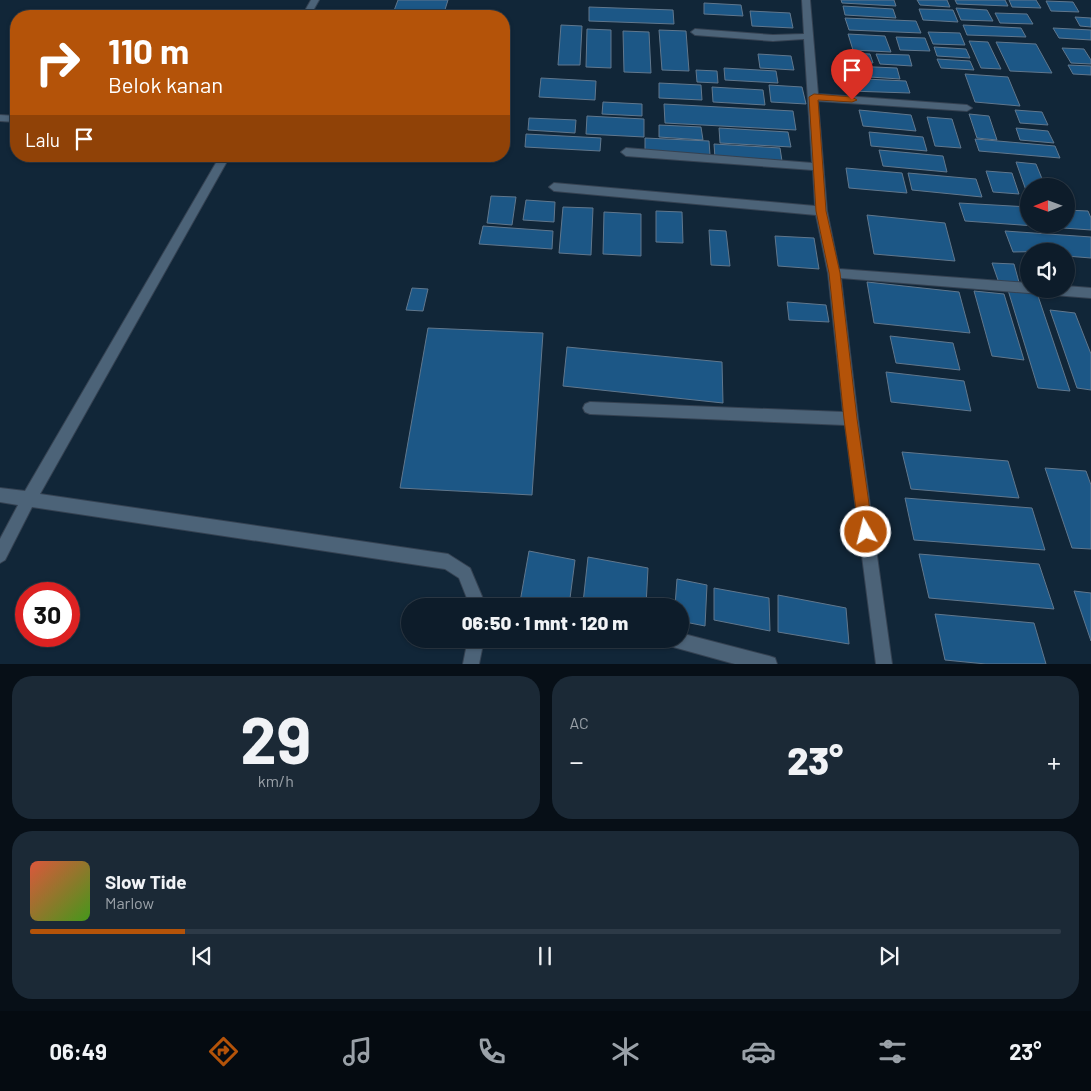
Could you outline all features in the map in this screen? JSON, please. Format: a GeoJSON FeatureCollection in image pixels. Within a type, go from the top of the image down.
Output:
{"type":"FeatureCollection","features":[{"type":"Feature","properties":{"kind":"street"},"geometry":{"type":"LineString","coordinates":[[806,0],[821,211],[834,273],[850,419],[884,664]]}},
{"type":"Feature","properties":{"kind":"street"},"geometry":{"type":"LineString","coordinates":[[695,32],[773,38],[809,36]]}},
{"type":"Feature","properties":{"kind":"street"},"geometry":{"type":"LineString","coordinates":[[814,97],[967,108]]}},
{"type":"Feature","properties":{"kind":"street"},"geometry":{"type":"LineString","coordinates":[[626,152],[818,167]]}},
{"type":"Feature","properties":{"kind":"street"},"geometry":{"type":"LineString","coordinates":[[0,555],[28,500],[222,162]]}},
{"type":"Feature","properties":{"kind":"street"},"geometry":{"type":"LineString","coordinates":[[554,187],[821,211]]}},
{"type":"Feature","properties":{"kind":"street"},"geometry":{"type":"LineString","coordinates":[[834,273],[1020,287]]}},
{"type":"Feature","properties":{"kind":"street"},"geometry":{"type":"LineString","coordinates":[[1075,292],[1091,293]]}},
{"type":"Feature","properties":{"kind":"street"},"geometry":{"type":"LineString","coordinates":[[590,408],[850,419]]}},
{"type":"Feature","properties":{"kind":"street"},"geometry":{"type":"LineString","coordinates":[[0,495],[448,562],[465,573],[475,598]]}},
{"type":"Feature","properties":{"kind":"street"},"geometry":{"type":"LineString","coordinates":[[689,643],[769,664]]}},
{"type":"Feature","properties":{"kind":"street"},"geometry":{"type":"LineString","coordinates":[[471,664],[474,648]]}},
{"type":"Feature","properties":{"kind":"building"},"geometry":{"type":"Polygon","coordinates":[[[398,0],[448,0],[445,10],[394,10],[398,0]]]}},
{"type":"Feature","properties":{"kind":"building"},"geometry":{"type":"Polygon","coordinates":[[[841,0],[894,0],[896,6],[842,3],[841,0]]]}},
{"type":"Feature","properties":{"kind":"building"},"geometry":{"type":"Polygon","coordinates":[[[917,0],[947,0],[950,7],[920,5],[917,0]]]}},
{"type":"Feature","properties":{"kind":"building"},"geometry":{"type":"Polygon","coordinates":[[[955,0],[1005,0],[1008,6],[957,4],[955,0]]]}},
{"type":"Feature","properties":{"kind":"building"},"geometry":{"type":"Polygon","coordinates":[[[1009,0],[1036,0],[1041,8],[1012,7],[1009,0]]]}},
{"type":"Feature","properties":{"kind":"building"},"geometry":{"type":"Polygon","coordinates":[[[1046,1],[1073,2],[1079,12],[1051,11],[1046,1]]]}},
{"type":"Feature","properties":{"kind":"building"},"geometry":{"type":"Polygon","coordinates":[[[704,3],[741,5],[743,16],[704,14],[704,3]]]}},
{"type":"Feature","properties":{"kind":"building"},"geometry":{"type":"Polygon","coordinates":[[[843,6],[893,9],[896,18],[845,15],[843,6]]]}},
{"type":"Feature","properties":{"kind":"building"},"geometry":{"type":"Polygon","coordinates":[[[589,7],[673,10],[674,24],[589,21],[589,7]]]}},
{"type":"Feature","properties":{"kind":"building"},"geometry":{"type":"Polygon","coordinates":[[[956,8],[987,10],[993,21],[961,20],[956,8]]]}},
{"type":"Feature","properties":{"kind":"building"},"geometry":{"type":"Polygon","coordinates":[[[919,9],[953,10],[958,22],[923,20],[919,9]]]}},
{"type":"Feature","properties":{"kind":"building"},"geometry":{"type":"Polygon","coordinates":[[[750,11],[790,13],[793,28],[752,26],[750,11]]]}},
{"type":"Feature","properties":{"kind":"building"},"geometry":{"type":"Polygon","coordinates":[[[995,13],[1027,14],[1033,24],[1000,23],[995,13]]]}},
{"type":"Feature","properties":{"kind":"building"},"geometry":{"type":"Polygon","coordinates":[[[1075,17],[1091,18],[1091,27],[1080,26],[1075,17]]]}},
{"type":"Feature","properties":{"kind":"building"},"geometry":{"type":"Polygon","coordinates":[[[845,18],[916,21],[921,33],[849,30],[845,18]]]}},
{"type":"Feature","properties":{"kind":"building"},"geometry":{"type":"Polygon","coordinates":[[[561,25],[582,26],[580,65],[558,65],[561,25]]]}},
{"type":"Feature","properties":{"kind":"building"},"geometry":{"type":"Polygon","coordinates":[[[963,25],[1021,28],[1026,37],[967,35],[963,25]]]}},
{"type":"Feature","properties":{"kind":"building"},"geometry":{"type":"Polygon","coordinates":[[[1053,28],[1091,30],[1091,40],[1059,38],[1053,28]]]}},
{"type":"Feature","properties":{"kind":"building"},"geometry":{"type":"Polygon","coordinates":[[[587,29],[611,30],[611,68],[586,67],[587,29]]]}},
{"type":"Feature","properties":{"kind":"building"},"geometry":{"type":"Polygon","coordinates":[[[659,30],[686,31],[689,71],[662,70],[659,30]]]}},
{"type":"Feature","properties":{"kind":"building"},"geometry":{"type":"Polygon","coordinates":[[[623,31],[649,32],[651,73],[624,72],[623,31]]]}},
{"type":"Feature","properties":{"kind":"building"},"geometry":{"type":"Polygon","coordinates":[[[928,32],[960,33],[965,45],[933,44],[928,32]]]}},
{"type":"Feature","properties":{"kind":"building"},"geometry":{"type":"Polygon","coordinates":[[[848,34],[885,36],[891,52],[853,50],[848,34]]]}},
{"type":"Feature","properties":{"kind":"building"},"geometry":{"type":"Polygon","coordinates":[[[896,37],[925,38],[930,51],[900,50],[896,37]]]}},
{"type":"Feature","properties":{"kind":"building"},"geometry":{"type":"Polygon","coordinates":[[[969,41],[988,42],[1001,69],[981,68],[969,41]]]}},
{"type":"Feature","properties":{"kind":"building"},"geometry":{"type":"Polygon","coordinates":[[[996,42],[1036,44],[1052,73],[1010,71],[996,42]]]}},
{"type":"Feature","properties":{"kind":"building"},"geometry":{"type":"Polygon","coordinates":[[[934,47],[966,49],[970,58],[937,56],[934,47]]]}},
{"type":"Feature","properties":{"kind":"building"},"geometry":{"type":"Polygon","coordinates":[[[1062,48],[1084,49],[1091,60],[1091,64],[1071,63],[1062,48]]]}},
{"type":"Feature","properties":{"kind":"building"},"geometry":{"type":"Polygon","coordinates":[[[846,53],[870,54],[873,63],[848,62],[846,53]]]}},
{"type":"Feature","properties":{"kind":"building"},"geometry":{"type":"Polygon","coordinates":[[[758,54],[791,56],[794,70],[760,68],[758,54]]]}},
{"type":"Feature","properties":{"kind":"building"},"geometry":{"type":"Polygon","coordinates":[[[876,54],[909,55],[912,66],[880,64],[876,54]]]}},
{"type":"Feature","properties":{"kind":"building"},"geometry":{"type":"Polygon","coordinates":[[[937,59],[970,61],[974,70],[941,68],[937,59]]]}},
{"type":"Feature","properties":{"kind":"building"},"geometry":{"type":"Polygon","coordinates":[[[1068,65],[1091,66],[1091,75],[1073,74],[1068,65]]]}},
{"type":"Feature","properties":{"kind":"building"},"geometry":{"type":"Polygon","coordinates":[[[852,66],[897,68],[900,79],[855,76],[852,66]]]}},
{"type":"Feature","properties":{"kind":"building"},"geometry":{"type":"Polygon","coordinates":[[[724,68],[776,71],[778,83],[725,80],[724,68]]]}},
{"type":"Feature","properties":{"kind":"building"},"geometry":{"type":"Polygon","coordinates":[[[696,70],[717,71],[718,83],[697,82],[696,70]]]}},
{"type":"Feature","properties":{"kind":"building"},"geometry":{"type":"Polygon","coordinates":[[[965,74],[1008,77],[1020,106],[975,102],[965,74]]]}},
{"type":"Feature","properties":{"kind":"building"},"geometry":{"type":"Polygon","coordinates":[[[541,78],[596,81],[595,100],[539,97],[541,78]]]}},
{"type":"Feature","properties":{"kind":"building"},"geometry":{"type":"Polygon","coordinates":[[[845,78],[906,81],[910,93],[849,91],[845,78]]]}},
{"type":"Feature","properties":{"kind":"building"},"geometry":{"type":"Polygon","coordinates":[[[659,83],[701,85],[702,100],[659,98],[659,83]]]}},
{"type":"Feature","properties":{"kind":"building"},"geometry":{"type":"Polygon","coordinates":[[[769,85],[802,87],[806,104],[771,102],[769,85]]]}},
{"type":"Feature","properties":{"kind":"building"},"geometry":{"type":"Polygon","coordinates":[[[712,87],[763,90],[765,105],[713,102],[712,87]]]}},
{"type":"Feature","properties":{"kind":"building"},"geometry":{"type":"Polygon","coordinates":[[[603,102],[642,104],[642,116],[602,114],[603,102]]]}},
{"type":"Feature","properties":{"kind":"building"},"geometry":{"type":"Polygon","coordinates":[[[664,104],[793,111],[796,130],[665,123],[664,104]]]}},
{"type":"Feature","properties":{"kind":"building"},"geometry":{"type":"Polygon","coordinates":[[[859,110],[911,115],[916,131],[863,126],[859,110]]]}},
{"type":"Feature","properties":{"kind":"building"},"geometry":{"type":"Polygon","coordinates":[[[1015,110],[1042,112],[1048,125],[1020,123],[1015,110]]]}},
{"type":"Feature","properties":{"kind":"building"},"geometry":{"type":"Polygon","coordinates":[[[969,114],[989,116],[997,140],[977,138],[969,114]]]}},
{"type":"Feature","properties":{"kind":"building"},"geometry":{"type":"Polygon","coordinates":[[[587,116],[644,119],[644,137],[586,134],[587,116]]]}},
{"type":"Feature","properties":{"kind":"building"},"geometry":{"type":"Polygon","coordinates":[[[927,117],[952,119],[961,148],[935,146],[927,117]]]}},
{"type":"Feature","properties":{"kind":"building"},"geometry":{"type":"Polygon","coordinates":[[[529,118],[576,120],[575,133],[528,130],[529,118]]]}},
{"type":"Feature","properties":{"kind":"building"},"geometry":{"type":"Polygon","coordinates":[[[659,125],[701,127],[703,140],[659,137],[659,125]]]}},
{"type":"Feature","properties":{"kind":"building"},"geometry":{"type":"Polygon","coordinates":[[[719,128],[788,132],[791,147],[720,143],[719,128]]]}},
{"type":"Feature","properties":{"kind":"building"},"geometry":{"type":"Polygon","coordinates":[[[1016,128],[1048,131],[1054,143],[1020,140],[1016,128]]]}},
{"type":"Feature","properties":{"kind":"building"},"geometry":{"type":"Polygon","coordinates":[[[869,132],[923,137],[927,151],[871,146],[869,132]]]}},
{"type":"Feature","properties":{"kind":"building"},"geometry":{"type":"Polygon","coordinates":[[[526,134],[601,138],[600,151],[525,147],[526,134]]]}},
{"type":"Feature","properties":{"kind":"building"},"geometry":{"type":"Polygon","coordinates":[[[645,138],[709,141],[710,155],[645,151],[645,138]]]}},
{"type":"Feature","properties":{"kind":"building"},"geometry":{"type":"Polygon","coordinates":[[[975,139],[1055,146],[1060,158],[979,151],[975,139]]]}},
{"type":"Feature","properties":{"kind":"building"},"geometry":{"type":"Polygon","coordinates":[[[714,144],[780,148],[782,161],[715,158],[714,144]]]}},
{"type":"Feature","properties":{"kind":"building"},"geometry":{"type":"Polygon","coordinates":[[[879,150],[943,156],[947,172],[883,166],[879,150]]]}},
{"type":"Feature","properties":{"kind":"building"},"geometry":{"type":"Polygon","coordinates":[[[1016,162],[1036,164],[1042,178],[1022,178],[1016,162]]]}},
{"type":"Feature","properties":{"kind":"building"},"geometry":{"type":"Polygon","coordinates":[[[846,168],[902,173],[907,193],[849,188],[846,168]]]}},
{"type":"Feature","properties":{"kind":"building"},"geometry":{"type":"Polygon","coordinates":[[[986,171],[1012,173],[1019,194],[993,192],[986,171]]]}},
{"type":"Feature","properties":{"kind":"building"},"geometry":{"type":"Polygon","coordinates":[[[908,173],[976,179],[982,197],[912,190],[908,173]]]}},
{"type":"Feature","properties":{"kind":"building"},"geometry":{"type":"Polygon","coordinates":[[[491,196],[516,197],[512,225],[487,223],[491,196]]]}},
{"type":"Feature","properties":{"kind":"building"},"geometry":{"type":"Polygon","coordinates":[[[526,200],[555,202],[554,222],[523,220],[526,200]]]}},
{"type":"Feature","properties":{"kind":"building"},"geometry":{"type":"Polygon","coordinates":[[[959,203],[1020,206],[1020,225],[965,221],[959,203]]]}},
{"type":"Feature","properties":{"kind":"building"},"geometry":{"type":"Polygon","coordinates":[[[563,207],[593,208],[591,255],[559,253],[563,207]]]}},
{"type":"Feature","properties":{"kind":"building"},"geometry":{"type":"Polygon","coordinates":[[[1075,210],[1088,211],[1091,218],[1091,230],[1075,229],[1075,210]]]}},
{"type":"Feature","properties":{"kind":"building"},"geometry":{"type":"Polygon","coordinates":[[[656,211],[682,212],[683,243],[656,242],[656,211]]]}},
{"type":"Feature","properties":{"kind":"building"},"geometry":{"type":"Polygon","coordinates":[[[604,212],[641,214],[641,256],[603,254],[604,212]]]}},
{"type":"Feature","properties":{"kind":"building"},"geometry":{"type":"Polygon","coordinates":[[[867,215],[945,223],[955,261],[874,254],[867,215]]]}},
{"type":"Feature","properties":{"kind":"building"},"geometry":{"type":"Polygon","coordinates":[[[483,226],[553,231],[552,249],[479,244],[483,226]]]}},
{"type":"Feature","properties":{"kind":"building"},"geometry":{"type":"Polygon","coordinates":[[[709,230],[726,231],[730,266],[711,265],[709,230]]]}},
{"type":"Feature","properties":{"kind":"building"},"geometry":{"type":"Polygon","coordinates":[[[1005,231],[1091,237],[1091,258],[1075,257],[1075,243],[1020,243],[1020,252],[1013,252],[1005,231]]]}},
{"type":"Feature","properties":{"kind":"building"},"geometry":{"type":"Polygon","coordinates":[[[775,236],[814,238],[819,269],[778,266],[775,236]]]}},
{"type":"Feature","properties":{"kind":"building"},"geometry":{"type":"Polygon","coordinates":[[[992,263],[1014,264],[1020,286],[999,283],[992,263]]]}},
{"type":"Feature","properties":{"kind":"building"},"geometry":{"type":"Polygon","coordinates":[[[867,282],[959,292],[970,333],[874,323],[867,282]]]}},
{"type":"Feature","properties":{"kind":"building"},"geometry":{"type":"Polygon","coordinates":[[[412,288],[428,289],[423,311],[406,310],[412,288]]]}},
{"type":"Feature","properties":{"kind":"building"},"geometry":{"type":"Polygon","coordinates":[[[1008,290],[1020,291],[1020,298],[1039,298],[1070,391],[1038,388],[1008,290]]]}},
{"type":"Feature","properties":{"kind":"building"},"geometry":{"type":"Polygon","coordinates":[[[974,291],[1004,294],[1024,360],[992,356],[974,291]]]}},
{"type":"Feature","properties":{"kind":"building"},"geometry":{"type":"Polygon","coordinates":[[[787,302],[826,305],[829,322],[789,320],[787,302]]]}},
{"type":"Feature","properties":{"kind":"building"},"geometry":{"type":"Polygon","coordinates":[[[1050,310],[1075,313],[1091,354],[1091,390],[1077,388],[1050,310]]]}},
{"type":"Feature","properties":{"kind":"building"},"geometry":{"type":"Polygon","coordinates":[[[428,328],[543,333],[532,495],[400,488],[428,328]]]}},
{"type":"Feature","properties":{"kind":"building"},"geometry":{"type":"Polygon","coordinates":[[[890,336],[953,343],[960,370],[896,363],[890,336]]]}},
{"type":"Feature","properties":{"kind":"building"},"geometry":{"type":"Polygon","coordinates":[[[567,347],[722,362],[723,403],[563,386],[567,347]]]}},
{"type":"Feature","properties":{"kind":"building"},"geometry":{"type":"Polygon","coordinates":[[[886,372],[964,381],[971,411],[891,402],[886,372]]]}},
{"type":"Feature","properties":{"kind":"building"},"geometry":{"type":"Polygon","coordinates":[[[902,452],[1008,461],[1019,498],[911,489],[902,452]]]}},
{"type":"Feature","properties":{"kind":"building"},"geometry":{"type":"Polygon","coordinates":[[[1045,468],[1086,471],[1091,485],[1091,549],[1072,548],[1045,468]]]}},
{"type":"Feature","properties":{"kind":"building"},"geometry":{"type":"Polygon","coordinates":[[[905,498],[1032,508],[1045,550],[914,540],[905,498]]]}},
{"type":"Feature","properties":{"kind":"building"},"geometry":{"type":"Polygon","coordinates":[[[529,551],[575,560],[570,598],[521,598],[529,551]]]}},
{"type":"Feature","properties":{"kind":"building"},"geometry":{"type":"Polygon","coordinates":[[[919,554],[1039,564],[1054,609],[929,598],[919,554]]]}},
{"type":"Feature","properties":{"kind":"building"},"geometry":{"type":"Polygon","coordinates":[[[588,557],[648,568],[646,598],[584,598],[588,557]]]}},
{"type":"Feature","properties":{"kind":"building"},"geometry":{"type":"Polygon","coordinates":[[[677,579],[707,585],[705,626],[689,623],[689,598],[676,598],[677,579]]]}},
{"type":"Feature","properties":{"kind":"building"},"geometry":{"type":"Polygon","coordinates":[[[714,588],[769,598],[770,631],[714,620],[714,588]]]}},
{"type":"Feature","properties":{"kind":"building"},"geometry":{"type":"Polygon","coordinates":[[[1074,591],[1091,593],[1091,641],[1074,591]]]}},
{"type":"Feature","properties":{"kind":"building"},"geometry":{"type":"Polygon","coordinates":[[[778,595],[846,608],[849,644],[778,632],[778,595]]]}},
{"type":"Feature","properties":{"kind":"building"},"geometry":{"type":"Polygon","coordinates":[[[935,614],[1034,623],[1046,664],[986,664],[945,660],[935,614]]]}},
{"type":"Feature","properties":{"kind":"route"},"geometry":{"type":"LineString","coordinates":[[852,100],[814,97],[821,211],[834,273],[850,419],[866,532]]}}]}
